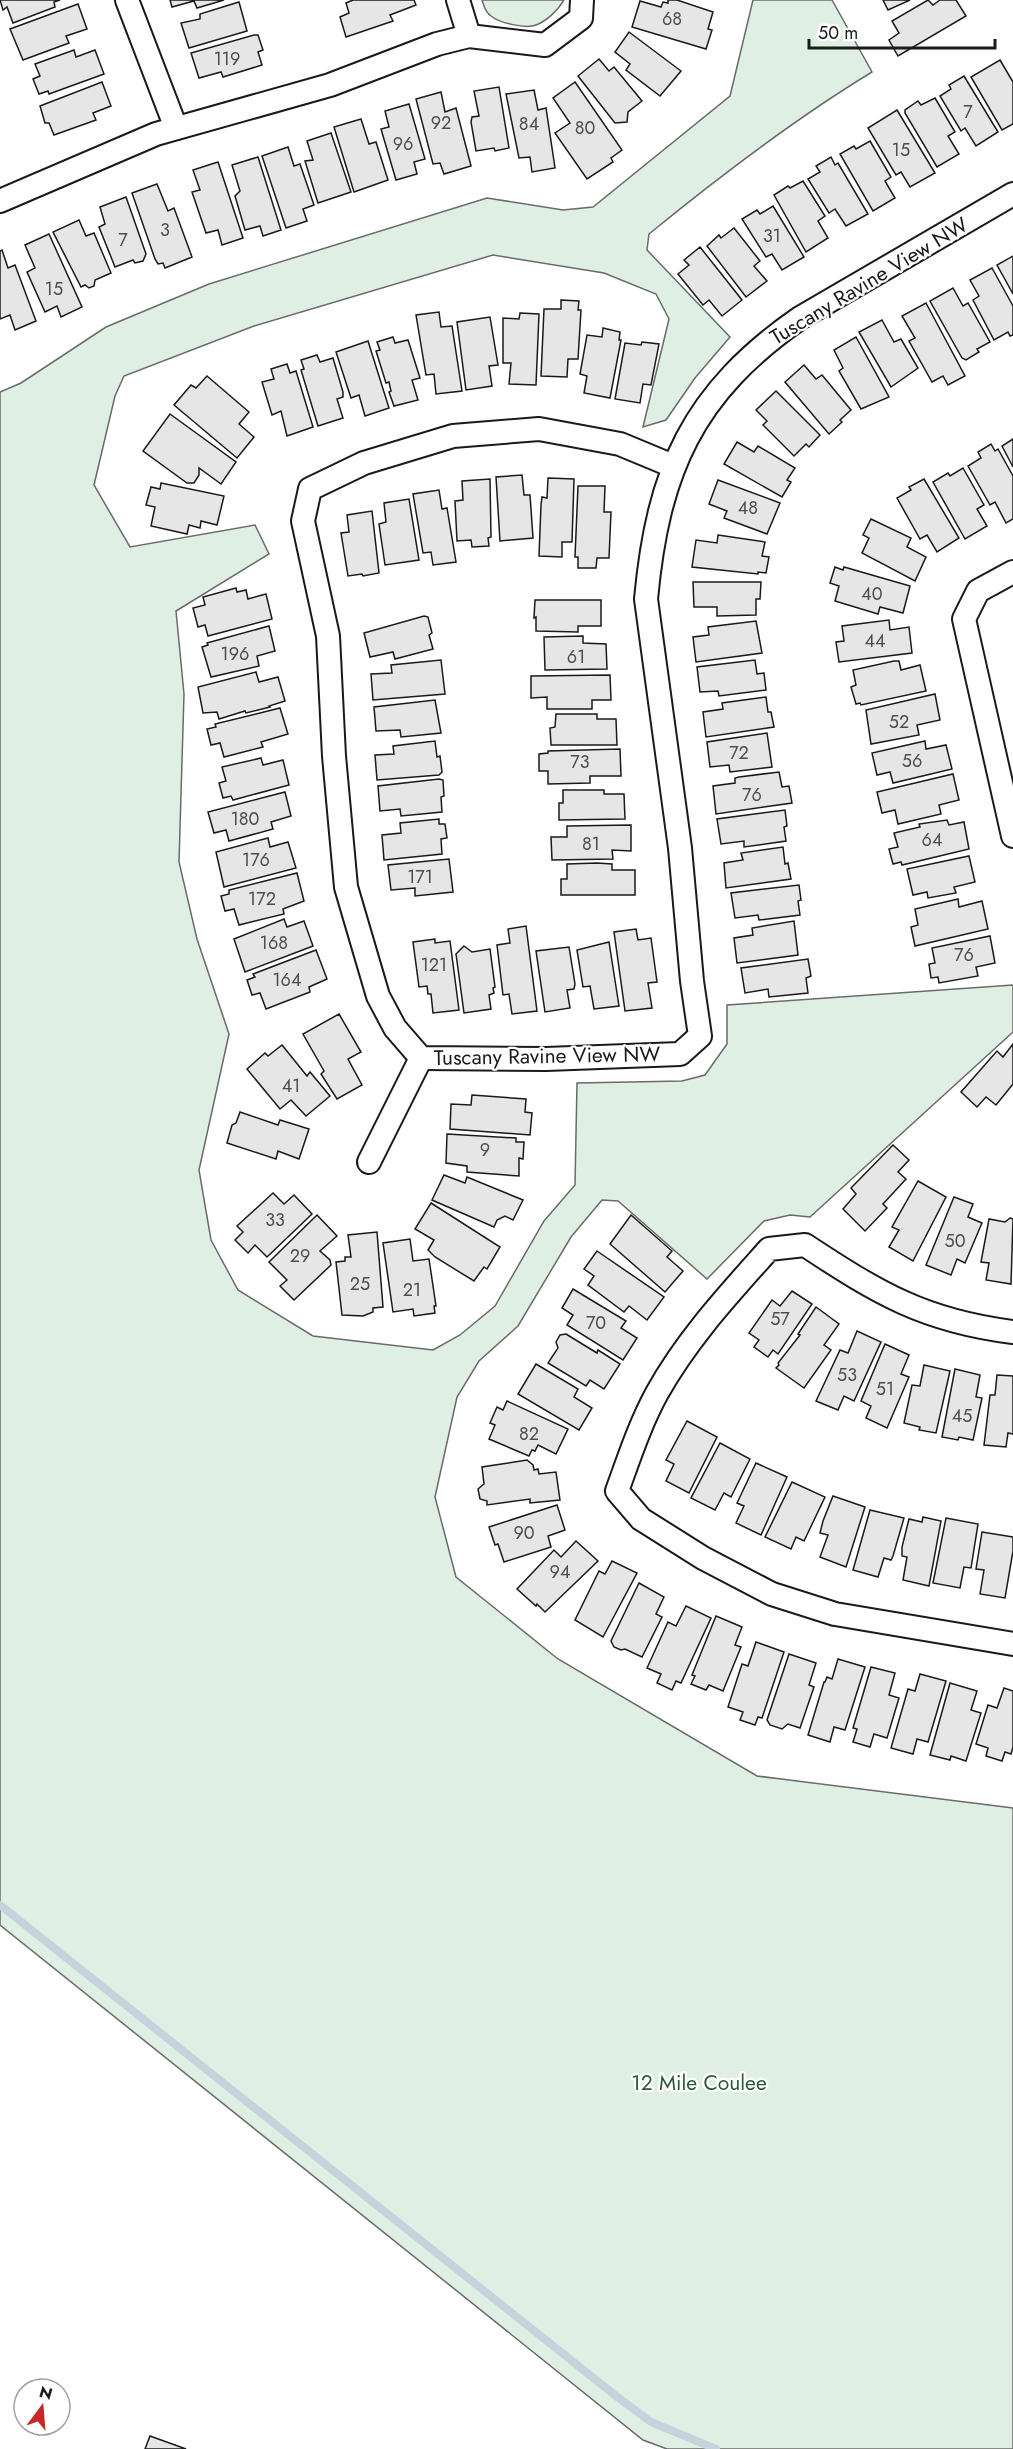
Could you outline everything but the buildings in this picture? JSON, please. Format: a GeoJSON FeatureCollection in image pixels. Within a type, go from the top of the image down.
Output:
{"type":"FeatureCollection","features":[{"type":"Feature","properties":{"kind":"street"},"geometry":{"type":"LineString","coordinates":[[127,0],[176,128]]}},
{"type":"Feature","properties":{"kind":"street"},"geometry":{"type":"LineString","coordinates":[[458,0],[469,36]]}},
{"type":"Feature","properties":{"kind":"street"},"geometry":{"type":"LineString","coordinates":[[0,201],[176,128],[330,85],[437,44],[469,36],[545,45],[581,18],[582,0]]}},
{"type":"Feature","properties":{"kind":"street","name":"Tuscany Ravine View NW"},"geometry":{"type":"LineString","coordinates":[[673,466],[620,444],[539,429],[453,436],[364,464],[310,489],[303,521],[328,636],[334,756],[346,887],[378,996],[394,1028],[421,1058],[546,1059],[680,1054],[700,1036],[692,981],[680,848],[646,599],[657,519],[673,466],[690,432],[717,392],[736,370],[777,333],[1013,194]]}},
{"type":"Feature","properties":{"kind":"street"},"geometry":{"type":"LineString","coordinates":[[1013,572],[978,591],[964,619],[1013,836]]}},
{"type":"Feature","properties":{"kind":"street"},"geometry":{"type":"LineString","coordinates":[[369,1162],[421,1058]]}},
{"type":"Feature","properties":{"kind":"street"},"geometry":{"type":"LineString","coordinates":[[1013,1332],[963,1324],[899,1302],[868,1286],[806,1245],[769,1249],[714,1311],[672,1367],[642,1422],[617,1491],[641,1519],[703,1558],[772,1594],[835,1614],[1013,1644]]}},
{"type":"Feature","properties":{"kind":"green space"},"geometry":{"type":"Polygon","coordinates":[[[482,0],[564,0],[544,21],[526,26],[513,25],[495,19],[487,13],[482,0]]]}},
{"type":"Feature","properties":{"kind":"green space","name":"12 Mile Coulee"},"geometry":{"type":"Polygon","coordinates":[[[753,0],[832,0],[872,72],[814,109],[758,149],[649,234],[647,250],[730,337],[695,378],[666,420],[643,427],[669,319],[656,294],[604,273],[493,255],[254,326],[124,376],[115,396],[94,485],[130,547],[255,525],[269,554],[176,611],[184,694],[179,862],[197,939],[229,1034],[199,1170],[211,1240],[238,1290],[313,1336],[433,1350],[460,1335],[495,1306],[544,1221],[575,1185],[577,1083],[682,1081],[705,1075],[727,1044],[727,1005],[1013,985],[1013,1032],[810,1217],[790,1215],[764,1221],[707,1279],[618,1201],[602,1200],[571,1237],[518,1326],[479,1361],[457,1397],[435,1497],[456,1577],[558,1659],[757,1776],[1013,1808],[1013,2449],[667,2449],[643,2440],[0,1925],[0,392],[21,383],[106,327],[209,284],[487,198],[563,210],[593,207],[730,96],[753,0]]]}},
{"type":"Feature","properties":{"kind":"waterway"},"geometry":{"type":"LineString","coordinates":[[0,1905],[616,2396],[651,2422],[716,2449]]}}]}
